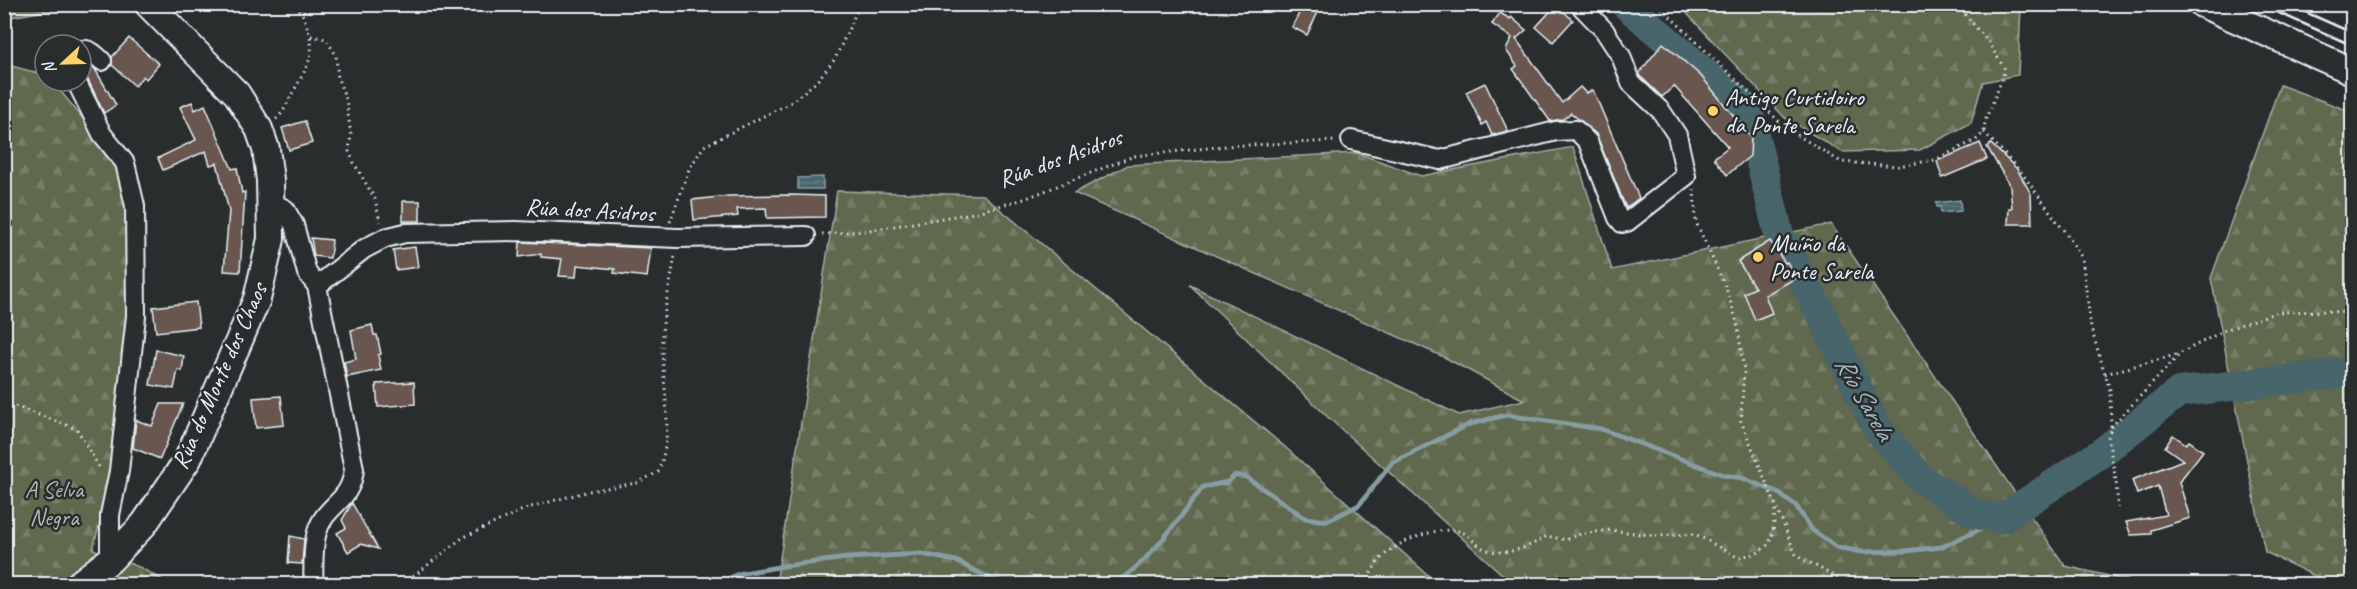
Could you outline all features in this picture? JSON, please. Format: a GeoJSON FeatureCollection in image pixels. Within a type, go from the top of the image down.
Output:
{"type":"FeatureCollection","features":[{"type":"Feature","properties":{"kind":"street","name":"Rúa do Monte dos Chaos"},"geometry":{"type":"LineString","coordinates":[[79,585],[110,560],[144,524],[188,459],[257,299],[270,239],[272,203],[266,149],[259,129],[237,94],[148,4]]}},
{"type":"Feature","properties":{"kind":"street"},"geometry":{"type":"LineString","coordinates":[[1351,140],[1440,160],[1556,131],[1576,130],[1588,142],[1622,223],[1627,222],[1686,176],[1677,135],[1661,111],[1630,83],[1621,56],[1604,30],[1578,4]]}},
{"type":"Feature","properties":{"kind":"street"},"geometry":{"type":"LineString","coordinates":[[2216,7],[2352,71]]}},
{"type":"Feature","properties":{"kind":"street"},"geometry":{"type":"LineString","coordinates":[[93,53],[102,61]]}},
{"type":"Feature","properties":{"kind":"street"},"geometry":{"type":"LineString","coordinates":[[82,93],[102,134],[125,163],[135,206],[136,316],[119,471],[110,515],[110,560]]}},
{"type":"Feature","properties":{"kind":"street"},"geometry":{"type":"LineString","coordinates":[[272,203],[285,209],[290,217],[308,273],[317,286],[354,469],[353,482],[347,494],[330,510],[316,532],[313,585]]}},
{"type":"Feature","properties":{"kind":"street","name":"Rúa dos Asidros"},"geometry":{"type":"LineString","coordinates":[[317,286],[364,249],[385,238],[405,233],[516,231],[671,238],[806,236]]}},
{"type":"Feature","properties":{"kind":"lane"},"geometry":{"type":"LineString","coordinates":[[2273,4],[2352,39]]}},
{"type":"Feature","properties":{"kind":"path"},"geometry":{"type":"LineString","coordinates":[[259,129],[279,118],[306,71],[312,50],[311,36],[298,4]]}},
{"type":"Feature","properties":{"kind":"path"},"geometry":{"type":"LineString","coordinates":[[404,585],[462,538],[527,508],[589,491],[637,483],[658,472],[665,454],[668,424],[662,338],[671,238],[689,169],[704,146],[790,103],[816,82],[835,59],[860,4]]}},
{"type":"Feature","properties":{"kind":"path"},"geometry":{"type":"LineString","coordinates":[[1657,4],[1786,128],[1841,162],[1898,166],[1935,160],[1976,140],[1984,132],[1985,121],[2003,77],[2004,68],[1987,40],[1956,4]]}},
{"type":"Feature","properties":{"kind":"path"},"geometry":{"type":"LineString","coordinates":[[311,36],[326,39],[336,55],[338,79],[346,99],[351,135],[349,151],[375,199],[385,238]]}},
{"type":"Feature","properties":{"kind":"path"},"geometry":{"type":"LineString","coordinates":[[1984,132],[2021,172],[2082,258],[2091,328],[2110,390],[2108,438],[2118,508]]}},
{"type":"Feature","properties":{"kind":"path","name":"Rúa dos Asidros"},"geometry":{"type":"LineString","coordinates":[[806,236],[864,231],[973,213],[1024,199],[1134,156],[1226,146],[1351,140]]}},
{"type":"Feature","properties":{"kind":"path"},"geometry":{"type":"LineString","coordinates":[[1694,182],[1696,222],[1726,288],[1737,322],[1744,370],[1741,421],[1796,555],[1848,585]]}},
{"type":"Feature","properties":{"kind":"path"},"geometry":{"type":"LineString","coordinates":[[2105,374],[2181,353],[2225,330],[2277,312],[2331,311],[2352,315]]}},
{"type":"Feature","properties":{"kind":"path"},"geometry":{"type":"LineString","coordinates":[[2110,427],[2181,353]]}},
{"type":"Feature","properties":{"kind":"path"},"geometry":{"type":"LineString","coordinates":[[5,403],[77,429],[99,467],[119,471]]}},
{"type":"Feature","properties":{"kind":"path"},"geometry":{"type":"LineString","coordinates":[[1365,585],[1380,560],[1394,547],[1416,537],[1446,530],[1462,532],[1483,549],[1503,551],[1528,548],[1547,536],[1566,540],[1594,530],[1611,530],[1658,536],[1695,534],[1737,557],[1756,554],[1769,544],[1773,533],[1775,507]]}},
{"type":"Feature","properties":{"kind":"green space"},"geometry":{"type":"Polygon","coordinates":[[[5,4],[77,4],[77,5],[5,18],[5,4]]]}},
{"type":"Feature","properties":{"kind":"green space"},"geometry":{"type":"Polygon","coordinates":[[[1679,5],[2021,5],[2018,75],[1983,82],[1971,123],[1920,150],[1842,152],[1785,118],[1679,5]]]}},
{"type":"Feature","properties":{"kind":"green space","name":"A Selva Negra"},"geometry":{"type":"Polygon","coordinates":[[[4,64],[33,72],[33,93],[62,93],[120,168],[127,222],[126,361],[109,486],[93,549],[141,568],[170,584],[5,584],[4,64]]]}},
{"type":"Feature","properties":{"kind":"green space"},"geometry":{"type":"Polygon","coordinates":[[[2280,85],[2352,112],[2352,584],[2331,584],[2265,552],[2211,278],[2280,85]]]}},
{"type":"Feature","properties":{"kind":"green space"},"geometry":{"type":"Polygon","coordinates":[[[1573,147],[1612,270],[1831,224],[2065,566],[2144,584],[1513,584],[1331,420],[1190,285],[1459,415],[1524,400],[1444,357],[1074,193],[1128,165],[1357,153],[1421,176],[1573,147]]]}},
{"type":"Feature","properties":{"kind":"green space"},"geometry":{"type":"Polygon","coordinates":[[[837,191],[983,195],[1285,447],[1438,584],[776,584],[837,191]]]}},
{"type":"Feature","properties":{"kind":"water"},"geometry":{"type":"Polygon","coordinates":[[[823,177],[823,189],[798,189],[798,178],[823,177]]]}},
{"type":"Feature","properties":{"kind":"water"},"geometry":{"type":"Polygon","coordinates":[[[1960,200],[1961,211],[1941,213],[1936,203],[1960,200]]]}},
{"type":"Feature","properties":{"kind":"building"},"geometry":{"type":"Polygon","coordinates":[[[1304,4],[1322,4],[1307,35],[1292,27],[1304,4]]]}},
{"type":"Feature","properties":{"kind":"building"},"geometry":{"type":"Polygon","coordinates":[[[1556,5],[1573,20],[1553,42],[1536,27],[1556,5]]]}},
{"type":"Feature","properties":{"kind":"building"},"geometry":{"type":"Polygon","coordinates":[[[1500,13],[1510,19],[1511,17],[1526,30],[1516,39],[1562,103],[1580,87],[1586,93],[1593,90],[1639,198],[1626,208],[1596,134],[1571,113],[1563,119],[1550,121],[1513,69],[1517,66],[1506,50],[1512,38],[1492,24],[1500,13]]]}},
{"type":"Feature","properties":{"kind":"building"},"geometry":{"type":"Polygon","coordinates":[[[129,38],[159,64],[146,79],[143,76],[135,86],[112,65],[112,57],[129,38]]]}},
{"type":"Feature","properties":{"kind":"building","name":"Antigo Curtidoiro da Ponte Sarela"},"geometry":{"type":"Polygon","coordinates":[[[1663,43],[1701,76],[1751,137],[1750,156],[1727,175],[1714,158],[1728,147],[1674,86],[1662,97],[1639,73],[1663,43]]]}},
{"type":"Feature","properties":{"kind":"building"},"geometry":{"type":"Polygon","coordinates":[[[93,67],[116,105],[104,113],[93,90],[93,67]]]}},
{"type":"Feature","properties":{"kind":"building"},"geometry":{"type":"Polygon","coordinates":[[[1485,83],[1508,131],[1492,135],[1486,122],[1482,125],[1466,92],[1485,83]]]}},
{"type":"Feature","properties":{"kind":"building"},"geometry":{"type":"Polygon","coordinates":[[[192,102],[195,110],[205,105],[232,169],[237,168],[242,193],[245,192],[240,272],[224,271],[229,211],[217,163],[210,165],[206,151],[163,170],[158,158],[196,140],[180,107],[192,102]]]}},
{"type":"Feature","properties":{"kind":"building"},"geometry":{"type":"Polygon","coordinates":[[[305,121],[312,143],[289,150],[282,128],[305,121]]]}},
{"type":"Feature","properties":{"kind":"building"},"geometry":{"type":"Polygon","coordinates":[[[1980,143],[1987,159],[1942,178],[1937,161],[1980,143]]]}},
{"type":"Feature","properties":{"kind":"building"},"geometry":{"type":"Polygon","coordinates":[[[1991,144],[2017,169],[2031,194],[2032,224],[2008,224],[2009,208],[2012,208],[2010,186],[1987,147],[1991,144]]]}},
{"type":"Feature","properties":{"kind":"building"},"geometry":{"type":"Polygon","coordinates":[[[729,196],[825,196],[825,217],[767,218],[766,208],[737,209],[738,216],[694,220],[692,200],[729,196]]]}},
{"type":"Feature","properties":{"kind":"building"},"geometry":{"type":"Polygon","coordinates":[[[403,201],[420,201],[420,221],[403,221],[403,201]]]}},
{"type":"Feature","properties":{"kind":"building"},"geometry":{"type":"Polygon","coordinates":[[[311,238],[332,240],[330,258],[314,256],[311,238]]]}},
{"type":"Feature","properties":{"kind":"building"},"geometry":{"type":"Polygon","coordinates":[[[1770,241],[1785,263],[1787,262],[1796,278],[1765,295],[1772,313],[1755,320],[1744,293],[1755,288],[1738,261],[1770,241]]]}},
{"type":"Feature","properties":{"kind":"building"},"geometry":{"type":"Polygon","coordinates":[[[520,242],[651,248],[647,277],[614,273],[615,269],[577,265],[576,277],[559,276],[562,259],[541,257],[541,254],[519,257],[520,242]]]}},
{"type":"Feature","properties":{"kind":"building"},"geometry":{"type":"Polygon","coordinates":[[[415,247],[418,267],[396,270],[393,250],[415,247]]]}},
{"type":"Feature","properties":{"kind":"building"},"geometry":{"type":"Polygon","coordinates":[[[196,302],[199,327],[156,332],[153,307],[196,302]]]}},
{"type":"Feature","properties":{"kind":"building"},"geometry":{"type":"Polygon","coordinates":[[[372,325],[374,335],[377,335],[381,354],[378,355],[381,370],[347,377],[344,362],[356,359],[351,330],[372,325]]]}},
{"type":"Feature","properties":{"kind":"building"},"geometry":{"type":"Polygon","coordinates":[[[156,350],[184,356],[182,371],[178,370],[174,389],[150,385],[156,350]]]}},
{"type":"Feature","properties":{"kind":"building"},"geometry":{"type":"Polygon","coordinates":[[[414,382],[415,404],[378,407],[376,384],[414,382]]]}},
{"type":"Feature","properties":{"kind":"building"},"geometry":{"type":"Polygon","coordinates":[[[281,396],[284,425],[256,428],[253,398],[281,396]]]}},
{"type":"Feature","properties":{"kind":"building"},"geometry":{"type":"Polygon","coordinates":[[[161,404],[183,404],[160,459],[133,448],[136,420],[152,426],[161,404]]]}},
{"type":"Feature","properties":{"kind":"building"},"geometry":{"type":"Polygon","coordinates":[[[2173,435],[2186,444],[2189,441],[2203,451],[2179,482],[2190,518],[2151,530],[2151,534],[2131,535],[2126,522],[2166,515],[2158,486],[2137,494],[2132,480],[2183,460],[2165,447],[2173,435]]]}},
{"type":"Feature","properties":{"kind":"building"},"geometry":{"type":"Polygon","coordinates":[[[352,503],[378,549],[361,544],[348,552],[337,533],[346,528],[342,520],[352,503]]]}},
{"type":"Feature","properties":{"kind":"building"},"geometry":{"type":"Polygon","coordinates":[[[290,536],[304,539],[302,564],[288,563],[290,536]]]}},
{"type":"Feature","properties":{"kind":"waterway","name":"Río Sarela"},"geometry":{"type":"LineString","coordinates":[[1625,4],[1748,110],[1779,235],[1877,428],[1920,478],[1974,513],[2001,519],[2101,453],[2179,392],[2352,372]]}},
{"type":"Feature","properties":{"kind":"waterway"},"geometry":{"type":"LineString","coordinates":[[1114,584],[1152,552],[1203,487],[1228,482],[1235,475],[1246,477],[1305,518],[1327,521],[1359,505],[1392,463],[1470,424],[1506,415],[1601,429],[1724,475],[1742,478],[1777,492],[1796,506],[1812,530],[1836,547],[1861,552],[1942,547],[2001,519]]}},
{"type":"Feature","properties":{"kind":"waterway"},"geometry":{"type":"LineString","coordinates":[[719,584],[738,574],[784,566],[847,558],[922,554],[956,561],[995,581],[1007,584]]}},
{"type":"Feature","properties":{"kind":"place","name":"Antigo Curtidoiro da Ponte Sarela"},"geometry":{"type":"Point","coordinates":[1713,111]}},
{"type":"Feature","properties":{"kind":"place","name":"Muíño da Ponte Sarela"},"geometry":{"type":"Point","coordinates":[1758,257]}}]}
